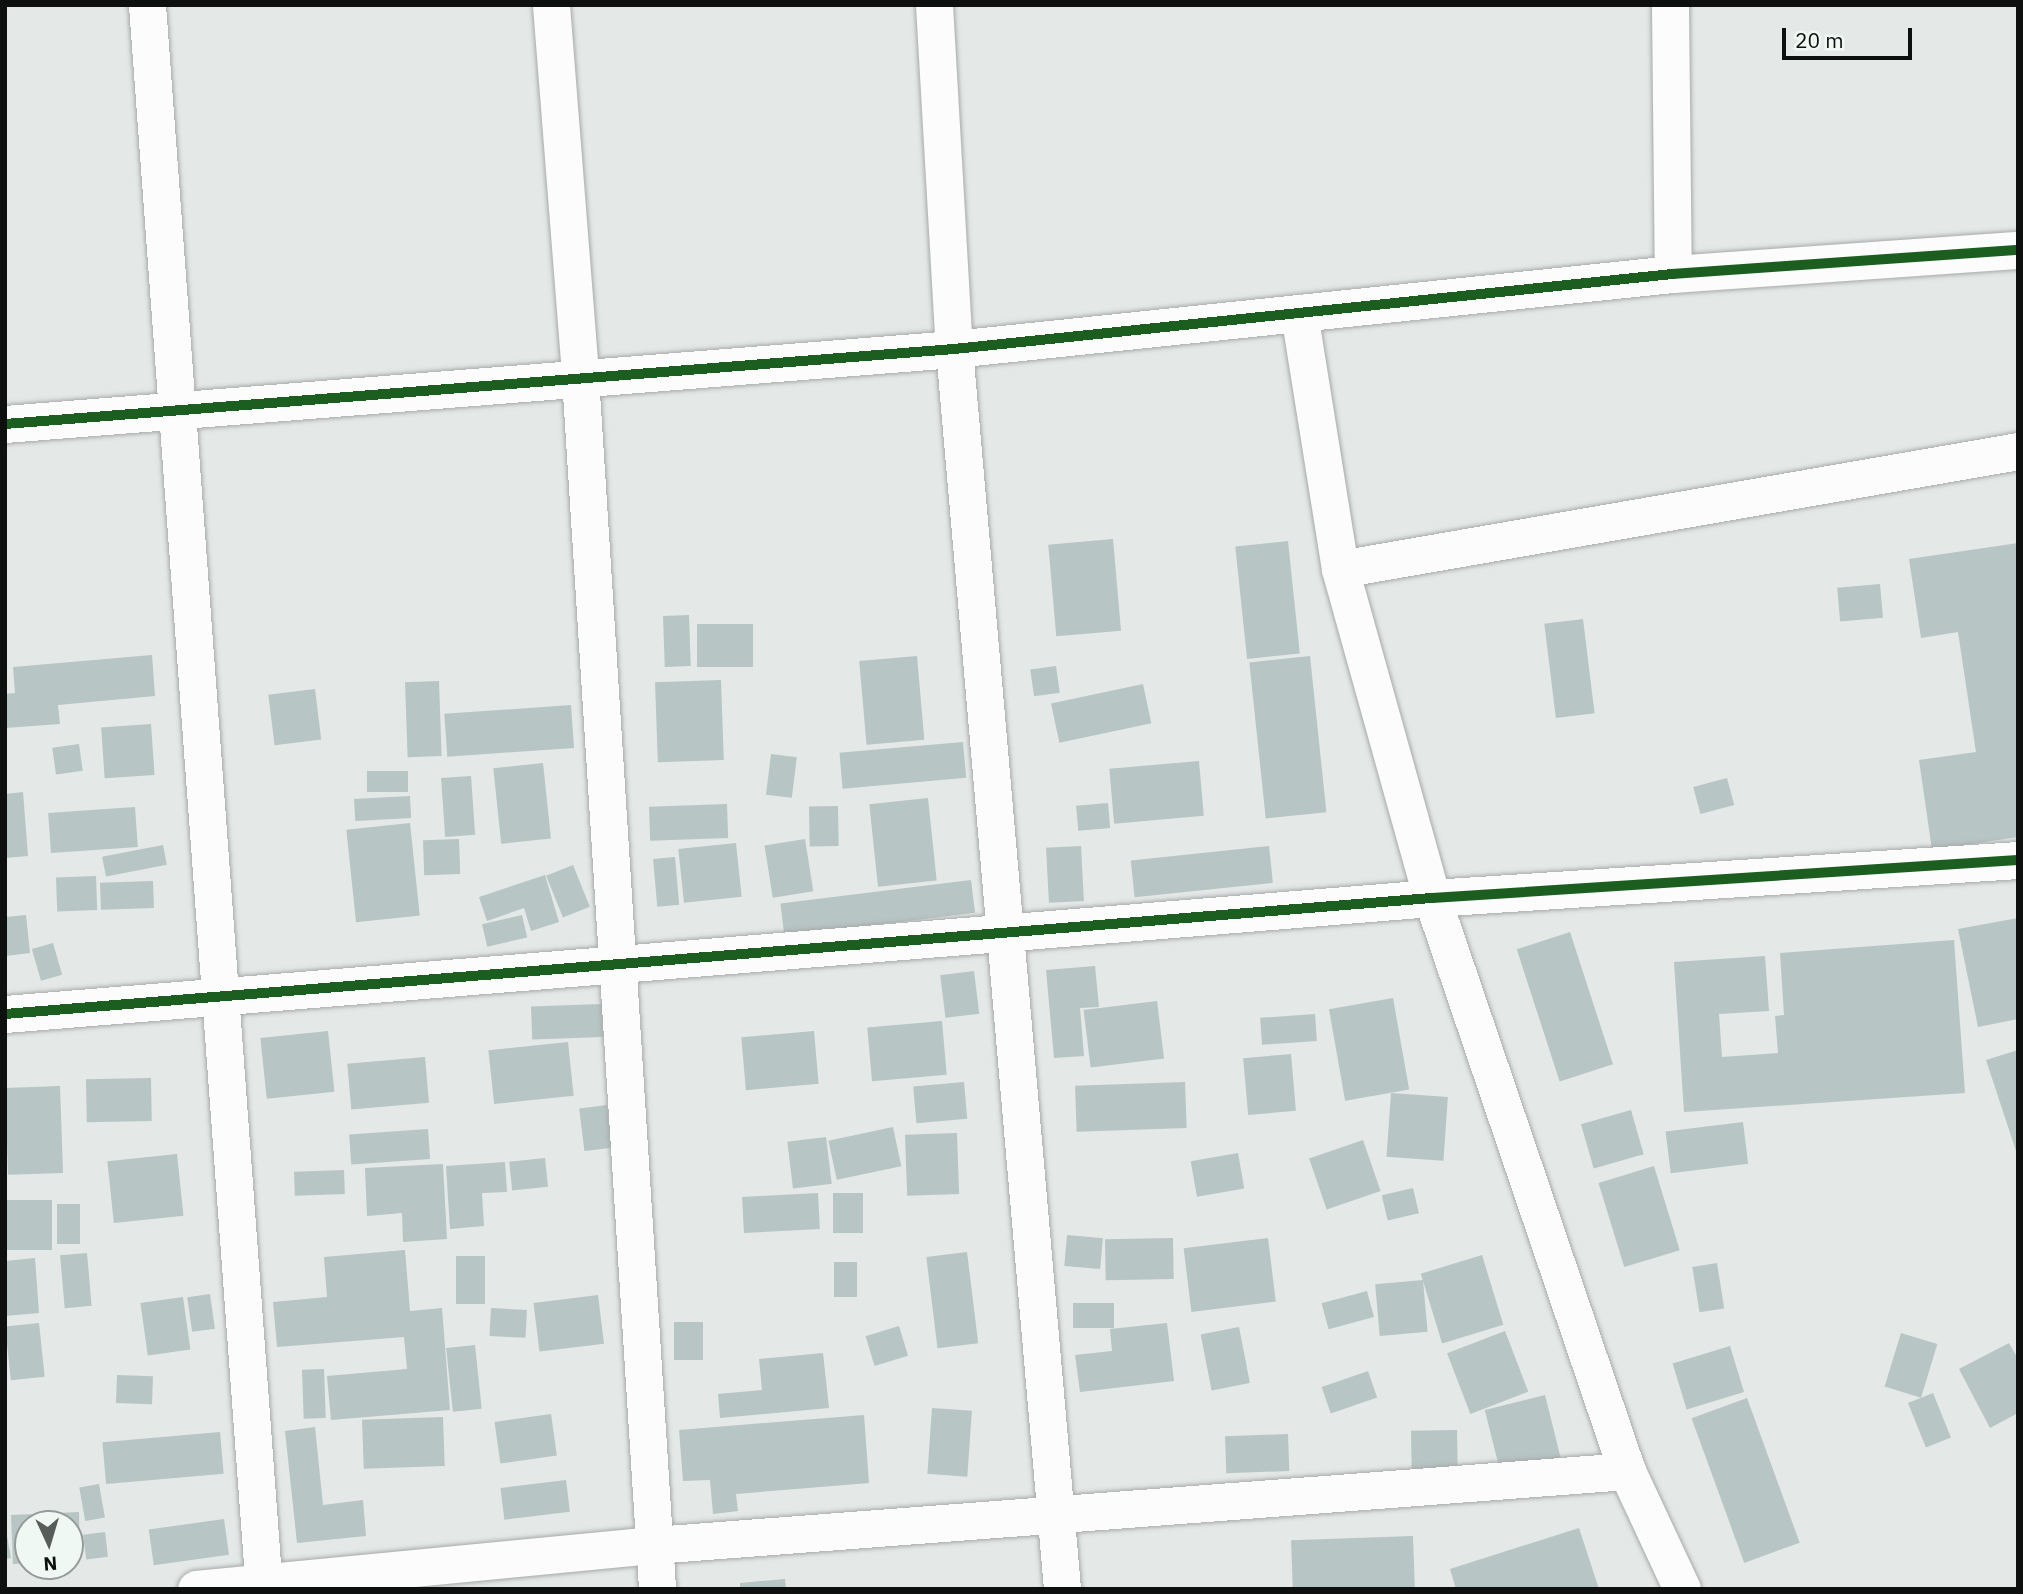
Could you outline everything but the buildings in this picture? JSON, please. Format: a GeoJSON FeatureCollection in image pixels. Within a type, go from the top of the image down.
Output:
{"type":"FeatureCollection","features":[{"type":"Feature","properties":{"kind":"street"},"geometry":{"type":"LineString","coordinates":[[147,5],[180,410],[264,1586]]}},
{"type":"Feature","properties":{"kind":"street"},"geometry":{"type":"LineString","coordinates":[[551,5],[580,377],[657,1589]]}},
{"type":"Feature","properties":{"kind":"street"},"geometry":{"type":"LineString","coordinates":[[934,5],[954,349],[1062,1589]]}},
{"type":"Feature","properties":{"kind":"street"},"geometry":{"type":"LineString","coordinates":[[1670,5],[1673,274]]}},
{"type":"Feature","properties":{"kind":"street"},"geometry":{"type":"LineString","coordinates":[[5,424],[954,349],[1673,274],[2018,250]]}},
{"type":"Feature","properties":{"kind":"street"},"geometry":{"type":"LineString","coordinates":[[1299,313],[1340,569],[1432,898],[1627,1471],[1682,1589]]}},
{"type":"Feature","properties":{"kind":"street"},"geometry":{"type":"LineString","coordinates":[[1340,569],[2018,451]]}},
{"type":"Feature","properties":{"kind":"street"},"geometry":{"type":"LineString","coordinates":[[5,1014],[1432,898],[2018,860]]}},
{"type":"Feature","properties":{"kind":"street"},"geometry":{"type":"LineString","coordinates":[[196,1589],[264,1586],[654,1545],[1627,1471]]}},
{"type":"Feature","properties":{"kind":"cycle path"},"geometry":{"type":"LineString","coordinates":[[5,424],[954,349],[1673,274],[2018,250]]}},
{"type":"Feature","properties":{"kind":"cycle path"},"geometry":{"type":"LineString","coordinates":[[5,1014],[1432,898],[2018,860]]}}]}
